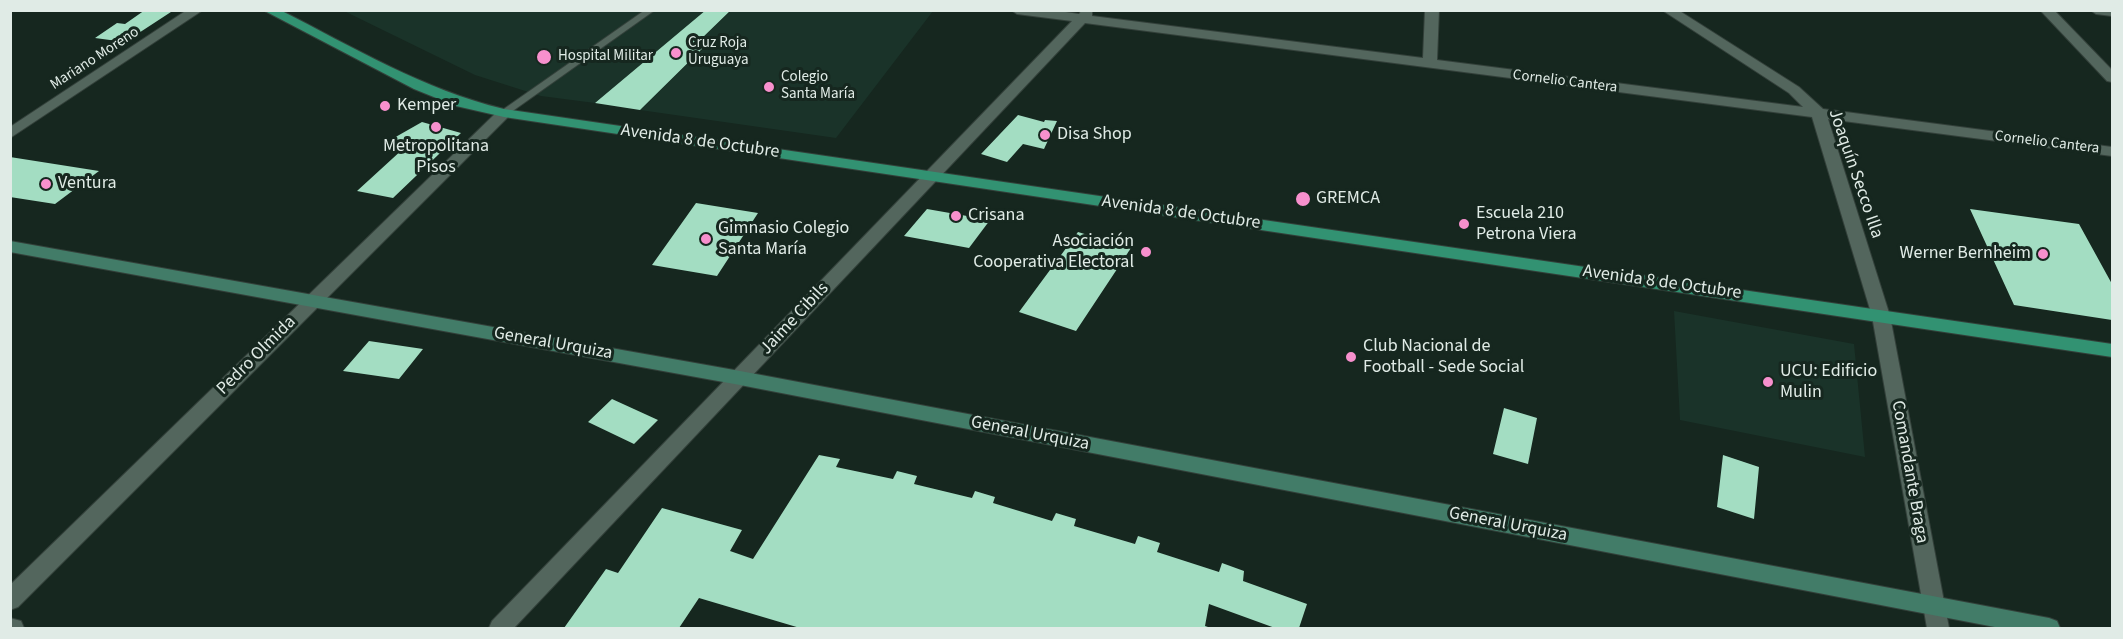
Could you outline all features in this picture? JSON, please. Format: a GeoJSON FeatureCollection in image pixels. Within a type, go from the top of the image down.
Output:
{"type":"FeatureCollection","features":[{"type":"Feature","properties":{"kind":"main road","name":"Avenida 8 de Octubre"},"geometry":{"type":"LineString","coordinates":[[269,10],[419,86],[461,104],[504,113],[2112,351]]}},
{"type":"Feature","properties":{"kind":"street","name":"Mariano Moreno"},"geometry":{"type":"LineString","coordinates":[[10,134],[197,10]]}},
{"type":"Feature","properties":{"kind":"street","name":"Cornelio Cantera"},"geometry":{"type":"LineString","coordinates":[[1017,10],[1086,15],[1430,64],[2112,151]]}},
{"type":"Feature","properties":{"kind":"street"},"geometry":{"type":"LineString","coordinates":[[1430,64],[1432,10]]}},
{"type":"Feature","properties":{"kind":"street","name":"Joaquín Secco Illa"},"geometry":{"type":"LineString","coordinates":[[1668,10],[1794,90],[1819,114],[1881,316]]}},
{"type":"Feature","properties":{"kind":"street"},"geometry":{"type":"LineString","coordinates":[[2046,10],[2112,78]]}},
{"type":"Feature","properties":{"kind":"street"},"geometry":{"type":"LineString","coordinates":[[2096,10],[2112,12]]}},
{"type":"Feature","properties":{"kind":"street","name":"Jaime Cibils"},"geometry":{"type":"LineString","coordinates":[[500,628],[740,378],[928,176],[1086,15]]}},
{"type":"Feature","properties":{"kind":"street","name":"Pedro Olmida"},"geometry":{"type":"LineString","coordinates":[[10,600],[504,113]]}},
{"type":"Feature","properties":{"kind":"street","name":"General Urquiza"},"geometry":{"type":"LineString","coordinates":[[10,246],[740,378],[1936,618],[2049,628]]}},
{"type":"Feature","properties":{"kind":"street","name":"Comandante Braga"},"geometry":{"type":"LineString","coordinates":[[1881,316],[1936,618]]}},
{"type":"Feature","properties":{"kind":"lane"},"geometry":{"type":"LineString","coordinates":[[504,113],[651,10]]}},
{"type":"Feature","properties":{"kind":"shaded area","name":"Hospital Militar"},"geometry":{"type":"Polygon","coordinates":[[[344,11],[706,11],[595,103],[541,96],[475,75],[344,11]]]}},
{"type":"Feature","properties":{"kind":"shaded area","name":"Colegio Santa María"},"geometry":{"type":"Polygon","coordinates":[[[731,11],[933,11],[836,138],[640,110],[706,46],[700,40],[731,11]]]}},
{"type":"Feature","properties":{"kind":"shaded area","name":"UCU: Edificio Mulin"},"geometry":{"type":"Polygon","coordinates":[[[1674,311],[1854,344],[1865,457],[1680,420],[1674,311]]]}},
{"type":"Feature","properties":{"kind":"building"},"geometry":{"type":"Polygon","coordinates":[[[145,10],[174,10],[125,42],[95,38],[117,23],[125,24],[145,10]]]}},
{"type":"Feature","properties":{"kind":"building","name":"Cruz Roja Uruguaya"},"geometry":{"type":"Polygon","coordinates":[[[706,10],[731,10],[700,40],[706,45],[640,110],[595,103],[706,10]]]}},
{"type":"Feature","properties":{"kind":"building"},"geometry":{"type":"Polygon","coordinates":[[[1018,115],[1044,122],[1045,120],[1057,121],[1044,149],[1023,144],[1007,162],[981,154],[1018,115]]]}},
{"type":"Feature","properties":{"kind":"building"},"geometry":{"type":"Polygon","coordinates":[[[422,122],[461,133],[393,198],[357,191],[404,148],[385,143],[422,122]]]}},
{"type":"Feature","properties":{"kind":"building","name":"Ventura"},"geometry":{"type":"Polygon","coordinates":[[[10,157],[99,171],[55,204],[10,197],[10,157]]]}},
{"type":"Feature","properties":{"kind":"building","name":"Gimnasio Colegio Santa María"},"geometry":{"type":"Polygon","coordinates":[[[696,203],[758,213],[717,276],[652,265],[696,203]]]}},
{"type":"Feature","properties":{"kind":"building"},"geometry":{"type":"Polygon","coordinates":[[[927,209],[990,220],[969,248],[904,236],[927,209]]]}},
{"type":"Feature","properties":{"kind":"building","name":"Werner Bernheim"},"geometry":{"type":"Polygon","coordinates":[[[1970,209],[2079,224],[2112,284],[2112,320],[2014,305],[1970,209]]]}},
{"type":"Feature","properties":{"kind":"building"},"geometry":{"type":"Polygon","coordinates":[[[1078,232],[1131,248],[1076,331],[1019,312],[1078,232]]]}},
{"type":"Feature","properties":{"kind":"building"},"geometry":{"type":"Polygon","coordinates":[[[369,341],[423,349],[399,379],[343,371],[369,341]]]}},
{"type":"Feature","properties":{"kind":"building"},"geometry":{"type":"Polygon","coordinates":[[[612,399],[658,420],[634,444],[588,422],[612,399]]]}},
{"type":"Feature","properties":{"kind":"building"},"geometry":{"type":"Polygon","coordinates":[[[1504,408],[1537,418],[1528,464],[1493,454],[1504,408]]]}},
{"type":"Feature","properties":{"kind":"building"},"geometry":{"type":"Polygon","coordinates":[[[819,455],[840,459],[836,467],[893,479],[897,471],[917,476],[914,484],[972,498],[975,491],[995,497],[993,503],[1052,521],[1056,513],[1076,519],[1074,526],[1135,544],[1138,536],[1160,543],[1157,552],[1219,572],[1222,563],[1244,571],[1243,581],[1307,604],[1299,628],[1275,628],[1209,604],[1205,626],[1211,628],[800,628],[699,598],[679,628],[564,628],[606,569],[618,573],[662,508],[742,530],[730,551],[753,559],[819,455]]]}},
{"type":"Feature","properties":{"kind":"building"},"geometry":{"type":"Polygon","coordinates":[[[1723,455],[1759,467],[1754,519],[1717,507],[1723,455]]]}},
{"type":"Feature","properties":{"kind":"place","name":"Cruz Roja Uruguaya"},"geometry":{"type":"Point","coordinates":[676,53]}},
{"type":"Feature","properties":{"kind":"place","name":"Hospital Militar"},"geometry":{"type":"Point","coordinates":[544,57]}},
{"type":"Feature","properties":{"kind":"place","name":"Colegio Santa María"},"geometry":{"type":"Point","coordinates":[769,87]}},
{"type":"Feature","properties":{"kind":"place","name":"Kemper"},"geometry":{"type":"Point","coordinates":[385,106]}},
{"type":"Feature","properties":{"kind":"place","name":"Metropolitana Pisos"},"geometry":{"type":"Point","coordinates":[436,127]}},
{"type":"Feature","properties":{"kind":"place","name":"Disa Shop"},"geometry":{"type":"Point","coordinates":[1045,135]}},
{"type":"Feature","properties":{"kind":"place","name":"Ventura"},"geometry":{"type":"Point","coordinates":[46,184]}},
{"type":"Feature","properties":{"kind":"place","name":"GREMCA"},"geometry":{"type":"Point","coordinates":[1303,199]}},
{"type":"Feature","properties":{"kind":"place","name":"Crisana"},"geometry":{"type":"Point","coordinates":[956,216]}},
{"type":"Feature","properties":{"kind":"place","name":"Escuela 210 Petrona Viera"},"geometry":{"type":"Point","coordinates":[1464,224]}},
{"type":"Feature","properties":{"kind":"place","name":"Gimnasio Colegio Santa María"},"geometry":{"type":"Point","coordinates":[706,239]}},
{"type":"Feature","properties":{"kind":"place","name":"Asociación Cooperativa Electoral"},"geometry":{"type":"Point","coordinates":[1146,252]}},
{"type":"Feature","properties":{"kind":"place","name":"Werner Bernheim"},"geometry":{"type":"Point","coordinates":[2043,254]}},
{"type":"Feature","properties":{"kind":"place","name":"Club Nacional de Football - Sede Social"},"geometry":{"type":"Point","coordinates":[1351,357]}},
{"type":"Feature","properties":{"kind":"place","name":"UCU: Edificio Mulin"},"geometry":{"type":"Point","coordinates":[1768,382]}}]}
